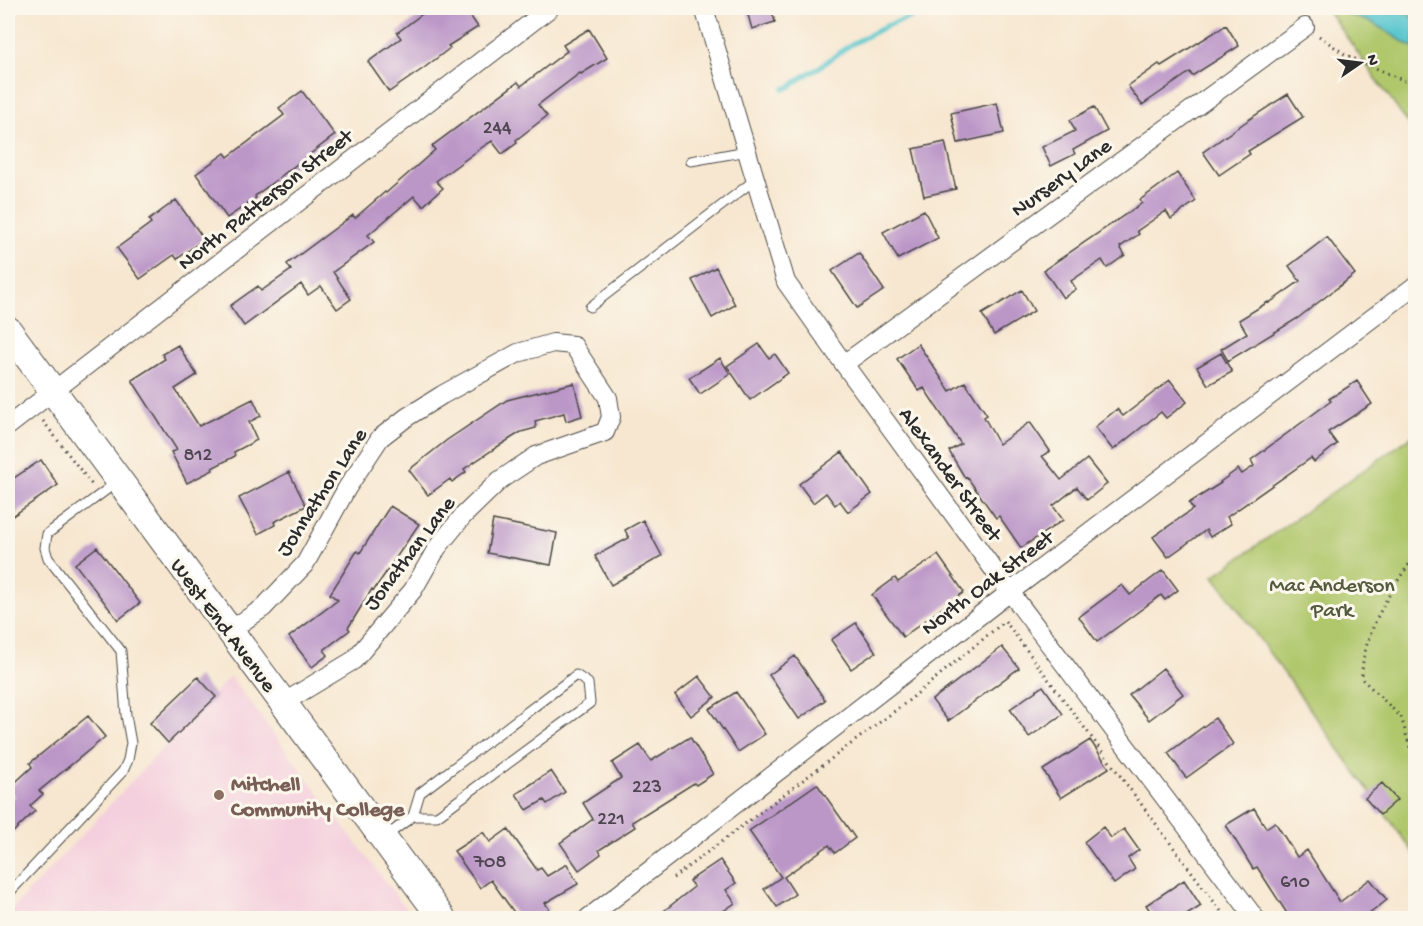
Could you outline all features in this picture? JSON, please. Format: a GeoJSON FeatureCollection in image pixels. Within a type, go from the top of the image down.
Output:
{"type":"FeatureCollection","features":[{"type":"Feature","properties":{"kind":"main road","name":"West End Avenue"},"geometry":{"type":"LineString","coordinates":[[8,330],[442,918]]}},
{"type":"Feature","properties":{"kind":"street","name":"North Patterson Street"},"geometry":{"type":"LineString","coordinates":[[8,426],[550,8]]}},
{"type":"Feature","properties":{"kind":"street","name":"Alexander Street"},"geometry":{"type":"LineString","coordinates":[[704,8],[786,282],[1010,592],[1254,918]]}},
{"type":"Feature","properties":{"kind":"street","name":"Nursery Lane"},"geometry":{"type":"LineString","coordinates":[[844,364],[1305,27]]}},
{"type":"Feature","properties":{"kind":"street","name":"North Oak Street"},"geometry":{"type":"LineString","coordinates":[[588,918],[1010,592],[1416,285]]}},
{"type":"Feature","properties":{"kind":"street","name":"Jonathan Lane"},"geometry":{"type":"LineString","coordinates":[[283,703],[354,660],[413,590],[437,548],[463,516],[500,480],[536,456],[605,432],[611,417],[608,398],[573,345],[553,344],[518,353],[490,369]]}},
{"type":"Feature","properties":{"kind":"street","name":"Johnathon Lane"},"geometry":{"type":"LineString","coordinates":[[230,631],[263,608],[305,564],[346,488],[380,438],[407,417],[442,395],[490,369]]}},
{"type":"Feature","properties":{"kind":"lane"},"geometry":{"type":"LineString","coordinates":[[691,161],[747,151]]}},
{"type":"Feature","properties":{"kind":"lane"},"geometry":{"type":"LineString","coordinates":[[591,307],[756,180]]}},
{"type":"Feature","properties":{"kind":"lane"},"geometry":{"type":"LineString","coordinates":[[8,894],[123,771],[128,760],[131,743],[126,715],[121,651],[48,558],[45,548],[47,534],[119,481]]}},
{"type":"Feature","properties":{"kind":"lane"},"geometry":{"type":"LineString","coordinates":[[383,838],[412,816],[420,793],[549,694],[576,675],[588,683],[590,703],[437,816],[412,816]]}},
{"type":"Feature","properties":{"kind":"path"},"geometry":{"type":"LineString","coordinates":[[1305,27],[1346,55],[1416,86]]}},
{"type":"Feature","properties":{"kind":"path"},"geometry":{"type":"LineString","coordinates":[[1416,555],[1375,621],[1361,662],[1362,679],[1401,717],[1416,768]]}},
{"type":"Feature","properties":{"kind":"path"},"geometry":{"type":"LineString","coordinates":[[671,879],[908,701],[1005,621],[1226,918]]}},
{"type":"Feature","properties":{"kind":"shaded area","name":"Mitchell Community College"},"geometry":{"type":"Polygon","coordinates":[[[230,676],[413,918],[8,918],[8,914],[230,676]]]}},
{"type":"Feature","properties":{"kind":"green space"},"geometry":{"type":"Polygon","coordinates":[[[1326,8],[1415,8],[1415,134],[1326,8]]]}},
{"type":"Feature","properties":{"kind":"green space","name":"Mac Anderson Park"},"geometry":{"type":"Polygon","coordinates":[[[1415,434],[1415,855],[1214,576],[1415,434]]]}},
{"type":"Feature","properties":{"kind":"water"},"geometry":{"type":"Polygon","coordinates":[[[1330,8],[1397,8],[1415,18],[1415,49],[1373,23],[1330,8]]]}},
{"type":"Feature","properties":{"kind":"building"},"geometry":{"type":"Polygon","coordinates":[[[430,8],[465,8],[478,27],[448,46],[450,48],[389,92],[368,62],[401,38],[397,33],[430,8]]]}},
{"type":"Feature","properties":{"kind":"building"},"geometry":{"type":"Polygon","coordinates":[[[746,8],[771,8],[775,22],[752,29],[746,8]]]}},
{"type":"Feature","properties":{"kind":"building"},"geometry":{"type":"Polygon","coordinates":[[[1226,25],[1239,46],[1192,76],[1190,72],[1142,105],[1128,86],[1159,64],[1161,66],[1226,25]]]}},
{"type":"Feature","properties":{"kind":"building"},"geometry":{"type":"Polygon","coordinates":[[[589,29],[607,58],[580,73],[538,105],[547,116],[516,140],[517,143],[502,154],[492,141],[436,181],[443,188],[423,206],[414,196],[368,235],[374,242],[333,272],[351,299],[337,309],[321,286],[308,295],[301,284],[244,326],[230,306],[258,286],[261,291],[291,270],[287,264],[353,215],[355,218],[386,193],[435,150],[432,146],[518,82],[521,86],[567,51],[563,45],[589,29]]]}},
{"type":"Feature","properties":{"kind":"building"},"geometry":{"type":"Polygon","coordinates":[[[302,91],[335,135],[255,196],[256,198],[227,218],[196,174],[225,153],[228,157],[284,115],[279,108],[302,91]]]}},
{"type":"Feature","properties":{"kind":"building"},"geometry":{"type":"Polygon","coordinates":[[[1288,94],[1303,117],[1248,151],[1250,154],[1219,175],[1203,152],[1288,94]]]}},
{"type":"Feature","properties":{"kind":"building"},"geometry":{"type":"Polygon","coordinates":[[[997,103],[1004,133],[958,143],[951,113],[997,103]]]}},
{"type":"Feature","properties":{"kind":"building"},"geometry":{"type":"Polygon","coordinates":[[[1094,107],[1107,131],[1073,150],[1075,154],[1051,166],[1042,147],[1075,131],[1070,120],[1094,107]]]}},
{"type":"Feature","properties":{"kind":"building"},"geometry":{"type":"Polygon","coordinates":[[[945,142],[956,189],[924,196],[913,149],[945,142]]]}},
{"type":"Feature","properties":{"kind":"building"},"geometry":{"type":"Polygon","coordinates":[[[1177,173],[1196,201],[1171,219],[1166,211],[1137,231],[1139,234],[1120,247],[1125,255],[1107,268],[1102,260],[1071,281],[1076,289],[1063,298],[1044,270],[1142,203],[1140,200],[1177,173]]]}},
{"type":"Feature","properties":{"kind":"building"},"geometry":{"type":"Polygon","coordinates":[[[176,200],[204,239],[177,259],[174,255],[140,279],[117,248],[151,223],[149,220],[176,200]]]}},
{"type":"Feature","properties":{"kind":"building"},"geometry":{"type":"Polygon","coordinates":[[[924,210],[938,238],[898,259],[883,232],[924,210]]]}},
{"type":"Feature","properties":{"kind":"building"},"geometry":{"type":"Polygon","coordinates":[[[1327,237],[1355,274],[1298,318],[1228,361],[1221,349],[1247,333],[1239,320],[1269,303],[1300,281],[1289,266],[1327,237]]]}},
{"type":"Feature","properties":{"kind":"building"},"geometry":{"type":"Polygon","coordinates":[[[859,253],[884,290],[857,308],[832,271],[859,253]]]}},
{"type":"Feature","properties":{"kind":"building"},"geometry":{"type":"Polygon","coordinates":[[[716,267],[735,305],[712,318],[692,280],[716,267]]]}},
{"type":"Feature","properties":{"kind":"building"},"geometry":{"type":"Polygon","coordinates":[[[1022,290],[1034,311],[994,335],[982,314],[1022,290]]]}},
{"type":"Feature","properties":{"kind":"building"},"geometry":{"type":"Polygon","coordinates":[[[759,344],[769,358],[775,354],[788,373],[750,400],[727,366],[759,344]]]}},
{"type":"Feature","properties":{"kind":"building"},"geometry":{"type":"Polygon","coordinates":[[[918,344],[950,391],[965,382],[987,415],[984,417],[999,444],[1030,422],[1050,451],[1042,456],[1061,480],[1087,459],[1107,484],[1087,500],[1077,487],[1053,506],[1063,520],[1021,548],[999,516],[996,518],[967,477],[965,478],[949,451],[961,444],[924,388],[919,391],[897,359],[918,344]]]}},
{"type":"Feature","properties":{"kind":"building"},"geometry":{"type":"Polygon","coordinates":[[[178,345],[197,375],[175,389],[199,426],[253,399],[261,416],[249,422],[257,440],[234,452],[235,456],[212,468],[213,470],[187,483],[171,452],[177,450],[132,380],[165,359],[162,354],[178,345]]]}},
{"type":"Feature","properties":{"kind":"building"},"geometry":{"type":"Polygon","coordinates":[[[1221,353],[1232,372],[1208,385],[1197,367],[1221,353]]]}},
{"type":"Feature","properties":{"kind":"building"},"geometry":{"type":"Polygon","coordinates":[[[720,358],[730,374],[700,394],[689,378],[720,358]]]}},
{"type":"Feature","properties":{"kind":"building"},"geometry":{"type":"Polygon","coordinates":[[[1170,380],[1187,402],[1166,418],[1161,412],[1113,450],[1095,427],[1117,409],[1123,416],[1170,380]]]}},
{"type":"Feature","properties":{"kind":"building"},"geometry":{"type":"Polygon","coordinates":[[[1357,381],[1372,404],[1328,432],[1337,444],[1314,462],[1311,458],[1227,517],[1231,524],[1210,537],[1206,530],[1168,557],[1153,537],[1193,509],[1189,503],[1221,483],[1238,469],[1242,474],[1254,466],[1251,460],[1331,401],[1329,399],[1357,381]]]}},
{"type":"Feature","properties":{"kind":"building"},"geometry":{"type":"Polygon","coordinates":[[[574,383],[582,416],[566,421],[564,413],[535,421],[536,428],[521,432],[464,469],[466,472],[452,482],[450,479],[428,495],[409,470],[447,440],[507,400],[574,383]]]}},
{"type":"Feature","properties":{"kind":"building"},"geometry":{"type":"Polygon","coordinates":[[[842,452],[872,494],[848,512],[840,501],[835,505],[826,493],[813,503],[799,484],[842,452]]]}},
{"type":"Feature","properties":{"kind":"building"},"geometry":{"type":"Polygon","coordinates":[[[41,460],[58,485],[8,519],[8,482],[41,460]]]}},
{"type":"Feature","properties":{"kind":"building"},"geometry":{"type":"Polygon","coordinates":[[[289,472],[306,506],[274,522],[275,525],[258,534],[239,498],[289,472]]]}},
{"type":"Feature","properties":{"kind":"building"},"geometry":{"type":"Polygon","coordinates":[[[390,506],[419,524],[374,590],[372,589],[348,628],[350,630],[324,650],[328,655],[312,667],[289,637],[338,600],[330,594],[357,551],[360,553],[390,506]]]}},
{"type":"Feature","properties":{"kind":"building"},"geometry":{"type":"Polygon","coordinates":[[[493,520],[557,533],[551,565],[487,553],[493,520]]]}},
{"type":"Feature","properties":{"kind":"building"},"geometry":{"type":"Polygon","coordinates":[[[643,520],[662,556],[611,585],[595,556],[629,538],[625,530],[643,520]]]}},
{"type":"Feature","properties":{"kind":"building"},"geometry":{"type":"Polygon","coordinates":[[[97,547],[140,603],[118,620],[75,564],[97,547]]]}},
{"type":"Feature","properties":{"kind":"building"},"geometry":{"type":"Polygon","coordinates":[[[938,555],[964,592],[903,637],[872,595],[895,578],[898,582],[938,555]]]}},
{"type":"Feature","properties":{"kind":"building"},"geometry":{"type":"Polygon","coordinates":[[[1163,570],[1178,590],[1165,600],[1161,595],[1097,642],[1079,617],[1122,585],[1130,595],[1163,570]]]}},
{"type":"Feature","properties":{"kind":"building"},"geometry":{"type":"Polygon","coordinates":[[[856,623],[876,652],[851,669],[831,640],[856,623]]]}},
{"type":"Feature","properties":{"kind":"building"},"geometry":{"type":"Polygon","coordinates":[[[1002,647],[1019,668],[948,721],[932,700],[1002,647]]]}},
{"type":"Feature","properties":{"kind":"building"},"geometry":{"type":"Polygon","coordinates":[[[795,656],[825,700],[799,719],[769,675],[795,656]]]}},
{"type":"Feature","properties":{"kind":"building"},"geometry":{"type":"Polygon","coordinates":[[[1163,668],[1183,694],[1149,720],[1129,695],[1163,668]]]}},
{"type":"Feature","properties":{"kind":"building"},"geometry":{"type":"Polygon","coordinates":[[[699,676],[715,697],[691,716],[675,695],[699,676]]]}},
{"type":"Feature","properties":{"kind":"building"},"geometry":{"type":"Polygon","coordinates":[[[198,677],[216,697],[168,743],[150,723],[198,677]]]}},
{"type":"Feature","properties":{"kind":"building"},"geometry":{"type":"Polygon","coordinates":[[[1043,686],[1063,714],[1029,737],[1010,709],[1043,686]]]}},
{"type":"Feature","properties":{"kind":"building"},"geometry":{"type":"Polygon","coordinates":[[[736,692],[765,734],[738,752],[709,709],[736,692]]]}},
{"type":"Feature","properties":{"kind":"building"},"geometry":{"type":"Polygon","coordinates":[[[88,716],[105,737],[39,791],[43,794],[30,806],[35,811],[8,837],[8,803],[15,796],[8,789],[32,767],[30,763],[88,716]]]}},
{"type":"Feature","properties":{"kind":"building"},"geometry":{"type":"Polygon","coordinates":[[[1215,718],[1233,744],[1186,778],[1168,753],[1215,718]]]}},
{"type":"Feature","properties":{"kind":"building"},"geometry":{"type":"Polygon","coordinates":[[[690,737],[713,774],[696,785],[694,783],[632,822],[635,827],[599,850],[601,854],[579,870],[560,843],[593,819],[583,803],[621,778],[612,763],[640,745],[651,761],[690,737]]]}},
{"type":"Feature","properties":{"kind":"building"},"geometry":{"type":"Polygon","coordinates":[[[1090,740],[1109,768],[1061,798],[1043,770],[1090,740]]]}},
{"type":"Feature","properties":{"kind":"building"},"geometry":{"type":"Polygon","coordinates":[[[551,771],[565,792],[547,804],[544,800],[527,810],[516,794],[551,771]]]}},
{"type":"Feature","properties":{"kind":"building"},"geometry":{"type":"Polygon","coordinates":[[[1382,783],[1397,800],[1380,815],[1365,798],[1382,783]]]}},
{"type":"Feature","properties":{"kind":"building"},"geometry":{"type":"Polygon","coordinates":[[[817,784],[855,838],[835,853],[829,845],[784,877],[795,894],[777,907],[764,889],[781,877],[749,831],[817,784]]]}},
{"type":"Feature","properties":{"kind":"building"},"geometry":{"type":"Polygon","coordinates":[[[1254,808],[1266,828],[1275,822],[1297,857],[1307,850],[1340,902],[1370,879],[1387,900],[1364,918],[1290,918],[1257,867],[1253,869],[1226,825],[1254,808]]]}},
{"type":"Feature","properties":{"kind":"building"},"geometry":{"type":"Polygon","coordinates":[[[1103,827],[1111,838],[1124,829],[1139,850],[1128,858],[1135,869],[1114,884],[1084,842],[1103,827]]]}},
{"type":"Feature","properties":{"kind":"building"},"geometry":{"type":"Polygon","coordinates":[[[508,829],[537,870],[541,868],[547,876],[567,864],[578,884],[545,903],[549,909],[535,918],[518,918],[491,880],[480,888],[454,851],[483,832],[490,842],[508,829]]]}},
{"type":"Feature","properties":{"kind":"building"},"geometry":{"type":"Polygon","coordinates":[[[720,860],[736,883],[726,890],[735,903],[713,918],[655,918],[694,887],[689,881],[720,860]]]}},
{"type":"Feature","properties":{"kind":"building"},"geometry":{"type":"Polygon","coordinates":[[[1184,880],[1201,906],[1182,918],[1155,918],[1146,905],[1184,880]]]}},
{"type":"Feature","properties":{"kind":"waterway"},"geometry":{"type":"LineString","coordinates":[[784,89],[850,45],[886,26],[937,8]]}},
{"type":"Feature","properties":{"kind":"place","name":"Mitchell Community College"},"geometry":{"type":"Point","coordinates":[219,795]}}]}
